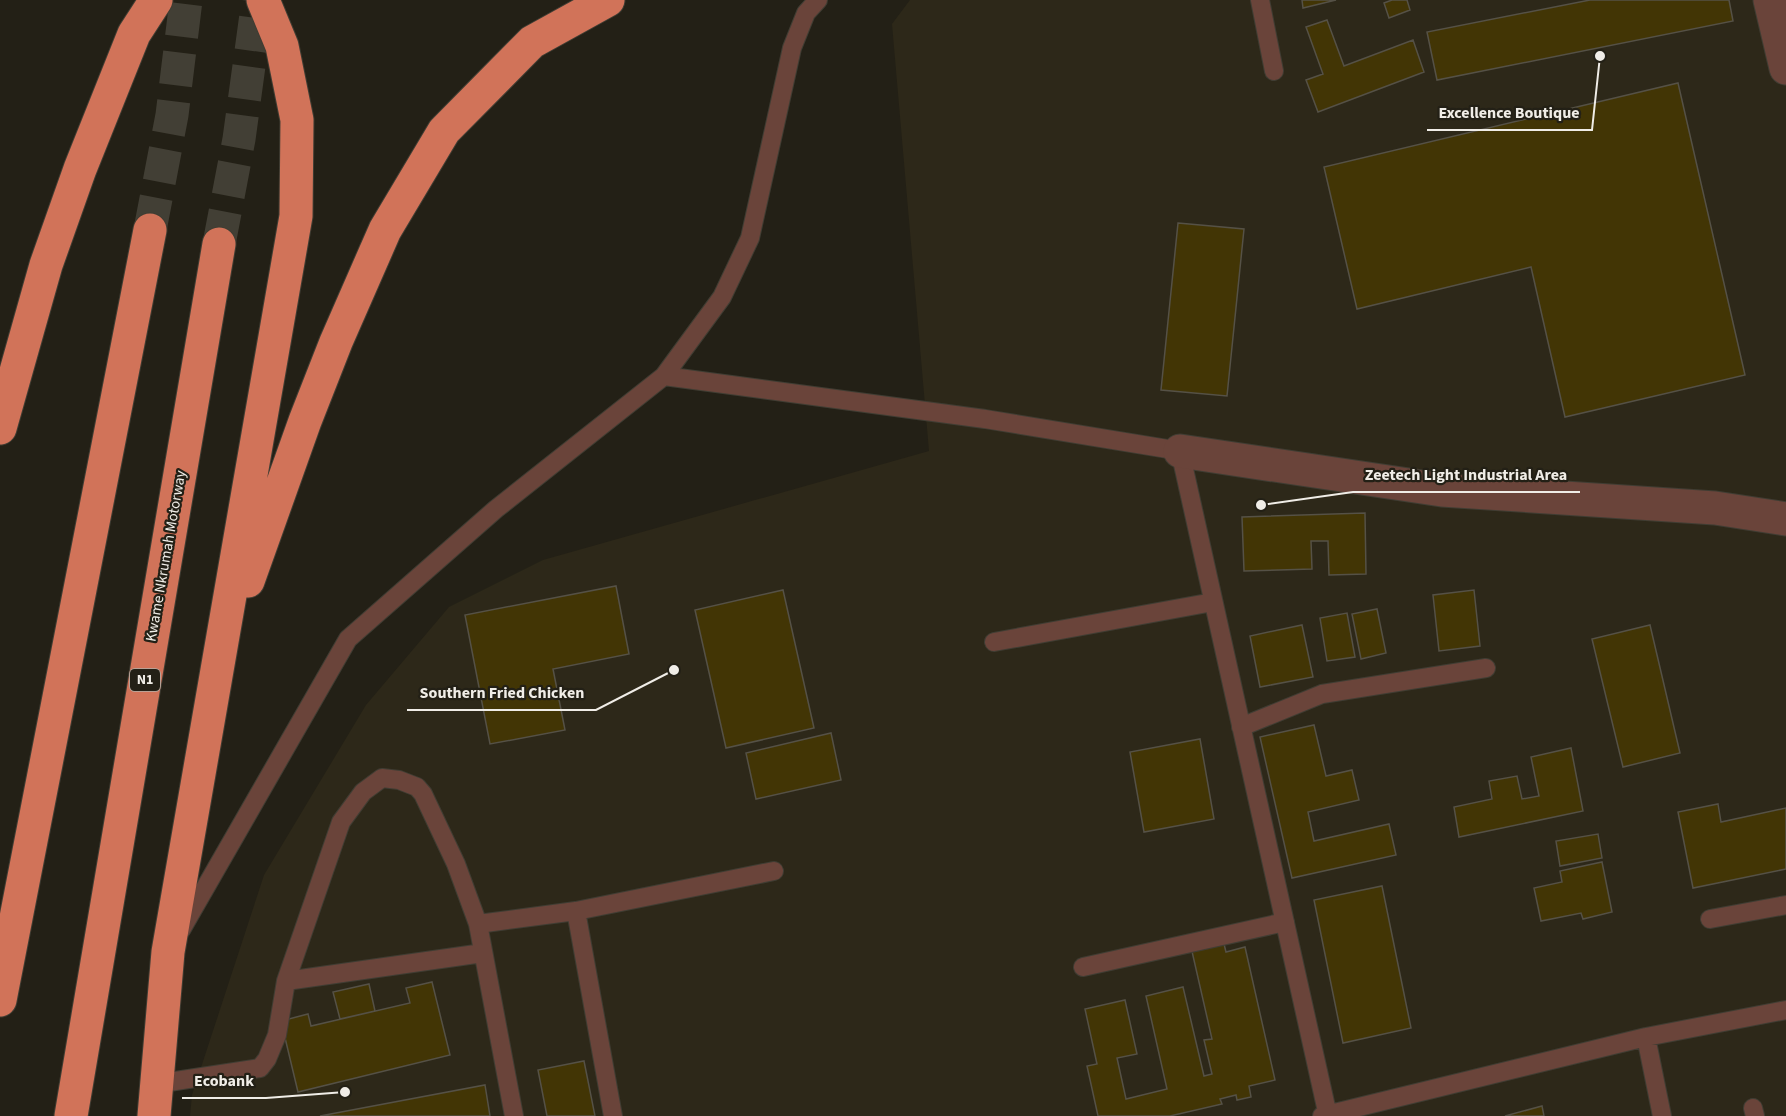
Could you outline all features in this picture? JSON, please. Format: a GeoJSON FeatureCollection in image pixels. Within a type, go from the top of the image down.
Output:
{"type":"FeatureCollection","features":[{"type":"Feature","properties":{"kind":"highway"},"geometry":{"type":"LineString","coordinates":[[0,428],[46,265],[76,179],[134,34],[156,0]]}},
{"type":"Feature","properties":{"kind":"highway"},"geometry":{"type":"LineString","coordinates":[[155,1100],[168,952],[296,216],[297,120],[282,45],[263,0]]}},
{"type":"Feature","properties":{"kind":"highway"},"geometry":{"type":"LineString","coordinates":[[216,670],[305,421],[336,342],[385,230],[444,131],[532,42],[608,0]]}},
{"type":"Feature","properties":{"kind":"highway"},"geometry":{"type":"LineString","coordinates":[[0,1000],[150,230]]}},
{"type":"Feature","properties":{"kind":"highway","name":"Kwame Nkrumah Motorway"},"geometry":{"type":"LineString","coordinates":[[71,1116],[219,244]]}},
{"type":"Feature","properties":{"kind":"street"},"geometry":{"type":"LineString","coordinates":[[1770,0],[1786,68]]}},
{"type":"Feature","properties":{"kind":"street"},"geometry":{"type":"LineString","coordinates":[[1180,451],[1442,490],[1715,508],[1786,519]]}},
{"type":"Feature","properties":{"kind":"lane"},"geometry":{"type":"LineString","coordinates":[[168,952],[348,639],[496,509],[664,376],[722,297],[750,238],[792,48],[806,13],[818,0]]}},
{"type":"Feature","properties":{"kind":"lane"},"geometry":{"type":"LineString","coordinates":[[1260,0],[1274,71]]}},
{"type":"Feature","properties":{"kind":"lane"},"geometry":{"type":"LineString","coordinates":[[664,376],[986,418],[1180,451],[1326,1116],[1646,1037],[1786,1010]]}},
{"type":"Feature","properties":{"kind":"lane"},"geometry":{"type":"LineString","coordinates":[[994,642],[1213,602]]}},
{"type":"Feature","properties":{"kind":"lane"},"geometry":{"type":"LineString","coordinates":[[1241,727],[1322,694],[1486,668]]}},
{"type":"Feature","properties":{"kind":"lane"},"geometry":{"type":"LineString","coordinates":[[155,1100],[260,1068],[267,1059],[277,1035],[286,981],[341,822],[363,792],[382,778],[399,780],[417,787],[423,794],[456,864],[478,924],[514,1116]]}},
{"type":"Feature","properties":{"kind":"lane"},"geometry":{"type":"LineString","coordinates":[[478,924],[576,911],[774,871]]}},
{"type":"Feature","properties":{"kind":"lane"},"geometry":{"type":"LineString","coordinates":[[1710,919],[1786,905]]}},
{"type":"Feature","properties":{"kind":"lane"},"geometry":{"type":"LineString","coordinates":[[576,911],[613,1116]]}},
{"type":"Feature","properties":{"kind":"lane"},"geometry":{"type":"LineString","coordinates":[[1083,967],[1285,922]]}},
{"type":"Feature","properties":{"kind":"lane"},"geometry":{"type":"LineString","coordinates":[[286,981],[483,953]]}},
{"type":"Feature","properties":{"kind":"lane"},"geometry":{"type":"LineString","coordinates":[[1646,1037],[1662,1116]]}},
{"type":"Feature","properties":{"kind":"shaded area"},"geometry":{"type":"Polygon","coordinates":[[[910,0],[1786,0],[1786,1116],[190,1116],[192,1095],[264,875],[366,705],[449,607],[543,560],[929,451],[892,24],[910,0]]]}},
{"type":"Feature","properties":{"kind":"building"},"geometry":{"type":"Polygon","coordinates":[[[1302,0],[1336,0],[1303,8],[1302,0]]]}},
{"type":"Feature","properties":{"kind":"building"},"geometry":{"type":"Polygon","coordinates":[[[1392,0],[1407,0],[1410,10],[1389,18],[1384,3],[1392,0]]]}},
{"type":"Feature","properties":{"kind":"building"},"geometry":{"type":"Polygon","coordinates":[[[1590,0],[1729,0],[1733,21],[1437,80],[1427,32],[1590,0]]]}},
{"type":"Feature","properties":{"kind":"building"},"geometry":{"type":"Polygon","coordinates":[[[1327,20],[1344,66],[1413,40],[1424,72],[1318,112],[1306,80],[1323,74],[1306,27],[1327,20]]]}},
{"type":"Feature","properties":{"kind":"building"},"geometry":{"type":"Polygon","coordinates":[[[1678,83],[1745,375],[1565,417],[1531,267],[1357,309],[1324,167],[1678,83]]]}},
{"type":"Feature","properties":{"kind":"building"},"geometry":{"type":"Polygon","coordinates":[[[1178,223],[1244,229],[1227,396],[1161,390],[1178,223]]]}},
{"type":"Feature","properties":{"kind":"building"},"geometry":{"type":"Polygon","coordinates":[[[1365,513],[1366,574],[1329,575],[1328,541],[1311,541],[1312,569],[1244,571],[1242,517],[1365,513]]]}},
{"type":"Feature","properties":{"kind":"building"},"geometry":{"type":"Polygon","coordinates":[[[616,586],[629,654],[553,669],[565,730],[490,744],[465,615],[616,586]]]}},
{"type":"Feature","properties":{"kind":"building"},"geometry":{"type":"Polygon","coordinates":[[[783,590],[814,728],[726,748],[695,610],[783,590]]]}},
{"type":"Feature","properties":{"kind":"building"},"geometry":{"type":"Polygon","coordinates":[[[1474,590],[1480,646],[1439,651],[1433,595],[1474,590]]]}},
{"type":"Feature","properties":{"kind":"building"},"geometry":{"type":"Polygon","coordinates":[[[1377,609],[1386,653],[1361,659],[1352,614],[1377,609]]]}},
{"type":"Feature","properties":{"kind":"building"},"geometry":{"type":"Polygon","coordinates":[[[1347,613],[1355,657],[1327,661],[1320,618],[1347,613]]]}},
{"type":"Feature","properties":{"kind":"building"},"geometry":{"type":"Polygon","coordinates":[[[1302,625],[1313,677],[1260,687],[1250,636],[1302,625]]]}},
{"type":"Feature","properties":{"kind":"building"},"geometry":{"type":"Polygon","coordinates":[[[1650,625],[1680,753],[1623,767],[1592,639],[1650,625]]]}},
{"type":"Feature","properties":{"kind":"building"},"geometry":{"type":"Polygon","coordinates":[[[1314,725],[1326,776],[1352,770],[1359,800],[1308,812],[1314,841],[1389,824],[1396,855],[1292,878],[1260,737],[1314,725]]]}},
{"type":"Feature","properties":{"kind":"building"},"geometry":{"type":"Polygon","coordinates":[[[831,733],[841,780],[756,799],[746,753],[831,733]]]}},
{"type":"Feature","properties":{"kind":"building"},"geometry":{"type":"Polygon","coordinates":[[[1200,739],[1214,819],[1144,832],[1130,752],[1200,739]]]}},
{"type":"Feature","properties":{"kind":"building"},"geometry":{"type":"Polygon","coordinates":[[[1571,748],[1583,811],[1459,837],[1454,807],[1492,799],[1489,781],[1517,776],[1522,799],[1539,796],[1531,757],[1571,748]]]}},
{"type":"Feature","properties":{"kind":"building"},"geometry":{"type":"Polygon","coordinates":[[[1718,804],[1721,822],[1786,808],[1786,869],[1693,888],[1678,812],[1718,804]]]}},
{"type":"Feature","properties":{"kind":"building"},"geometry":{"type":"Polygon","coordinates":[[[1598,834],[1602,858],[1560,866],[1556,841],[1598,834]]]}},
{"type":"Feature","properties":{"kind":"building"},"geometry":{"type":"Polygon","coordinates":[[[1602,862],[1612,912],[1583,919],[1581,913],[1541,921],[1534,888],[1562,882],[1560,871],[1602,862]]]}},
{"type":"Feature","properties":{"kind":"building"},"geometry":{"type":"Polygon","coordinates":[[[1382,886],[1411,1028],[1343,1043],[1314,900],[1382,886]]]}},
{"type":"Feature","properties":{"kind":"building"},"geometry":{"type":"Polygon","coordinates":[[[1223,940],[1226,952],[1245,947],[1275,1080],[1249,1086],[1251,1097],[1237,1100],[1236,1095],[1220,1099],[1222,1104],[1170,1116],[1098,1116],[1087,1066],[1097,1064],[1085,1009],[1125,1000],[1137,1054],[1117,1058],[1126,1099],[1167,1089],[1146,996],[1183,987],[1204,1076],[1212,1074],[1204,1040],[1212,1039],[1191,947],[1223,940]]]}},
{"type":"Feature","properties":{"kind":"building"},"geometry":{"type":"Polygon","coordinates":[[[432,982],[450,1055],[298,1092],[281,1021],[308,1014],[311,1026],[410,1003],[406,988],[432,982]]]}},
{"type":"Feature","properties":{"kind":"building"},"geometry":{"type":"Polygon","coordinates":[[[369,984],[375,1011],[340,1019],[333,992],[369,984]]]}},
{"type":"Feature","properties":{"kind":"building"},"geometry":{"type":"Polygon","coordinates":[[[584,1061],[595,1116],[547,1116],[538,1070],[584,1061]]]}},
{"type":"Feature","properties":{"kind":"building"},"geometry":{"type":"Polygon","coordinates":[[[485,1085],[490,1116],[320,1116],[485,1085]]]}},
{"type":"Feature","properties":{"kind":"building"},"geometry":{"type":"Polygon","coordinates":[[[1542,1106],[1544,1116],[1505,1116],[1542,1106]]]}},
{"type":"Feature","properties":{"kind":"tunnel"},"geometry":{"type":"LineString","coordinates":[[150,230],[172,115],[186,0]]}},
{"type":"Feature","properties":{"kind":"tunnel"},"geometry":{"type":"LineString","coordinates":[[219,244],[239,139],[258,0]]}},
{"type":"Feature","properties":{"kind":"place","name":"Excellence Boutique"},"geometry":{"type":"Point","coordinates":[1600,56]}},
{"type":"Feature","properties":{"kind":"place","name":"Zeetech Light Industrial Area"},"geometry":{"type":"Point","coordinates":[1261,505]}},
{"type":"Feature","properties":{"kind":"place","name":"Southern Fried Chicken"},"geometry":{"type":"Point","coordinates":[674,670]}},
{"type":"Feature","properties":{"kind":"place","name":"Ecobank"},"geometry":{"type":"Point","coordinates":[345,1092]}}]}
